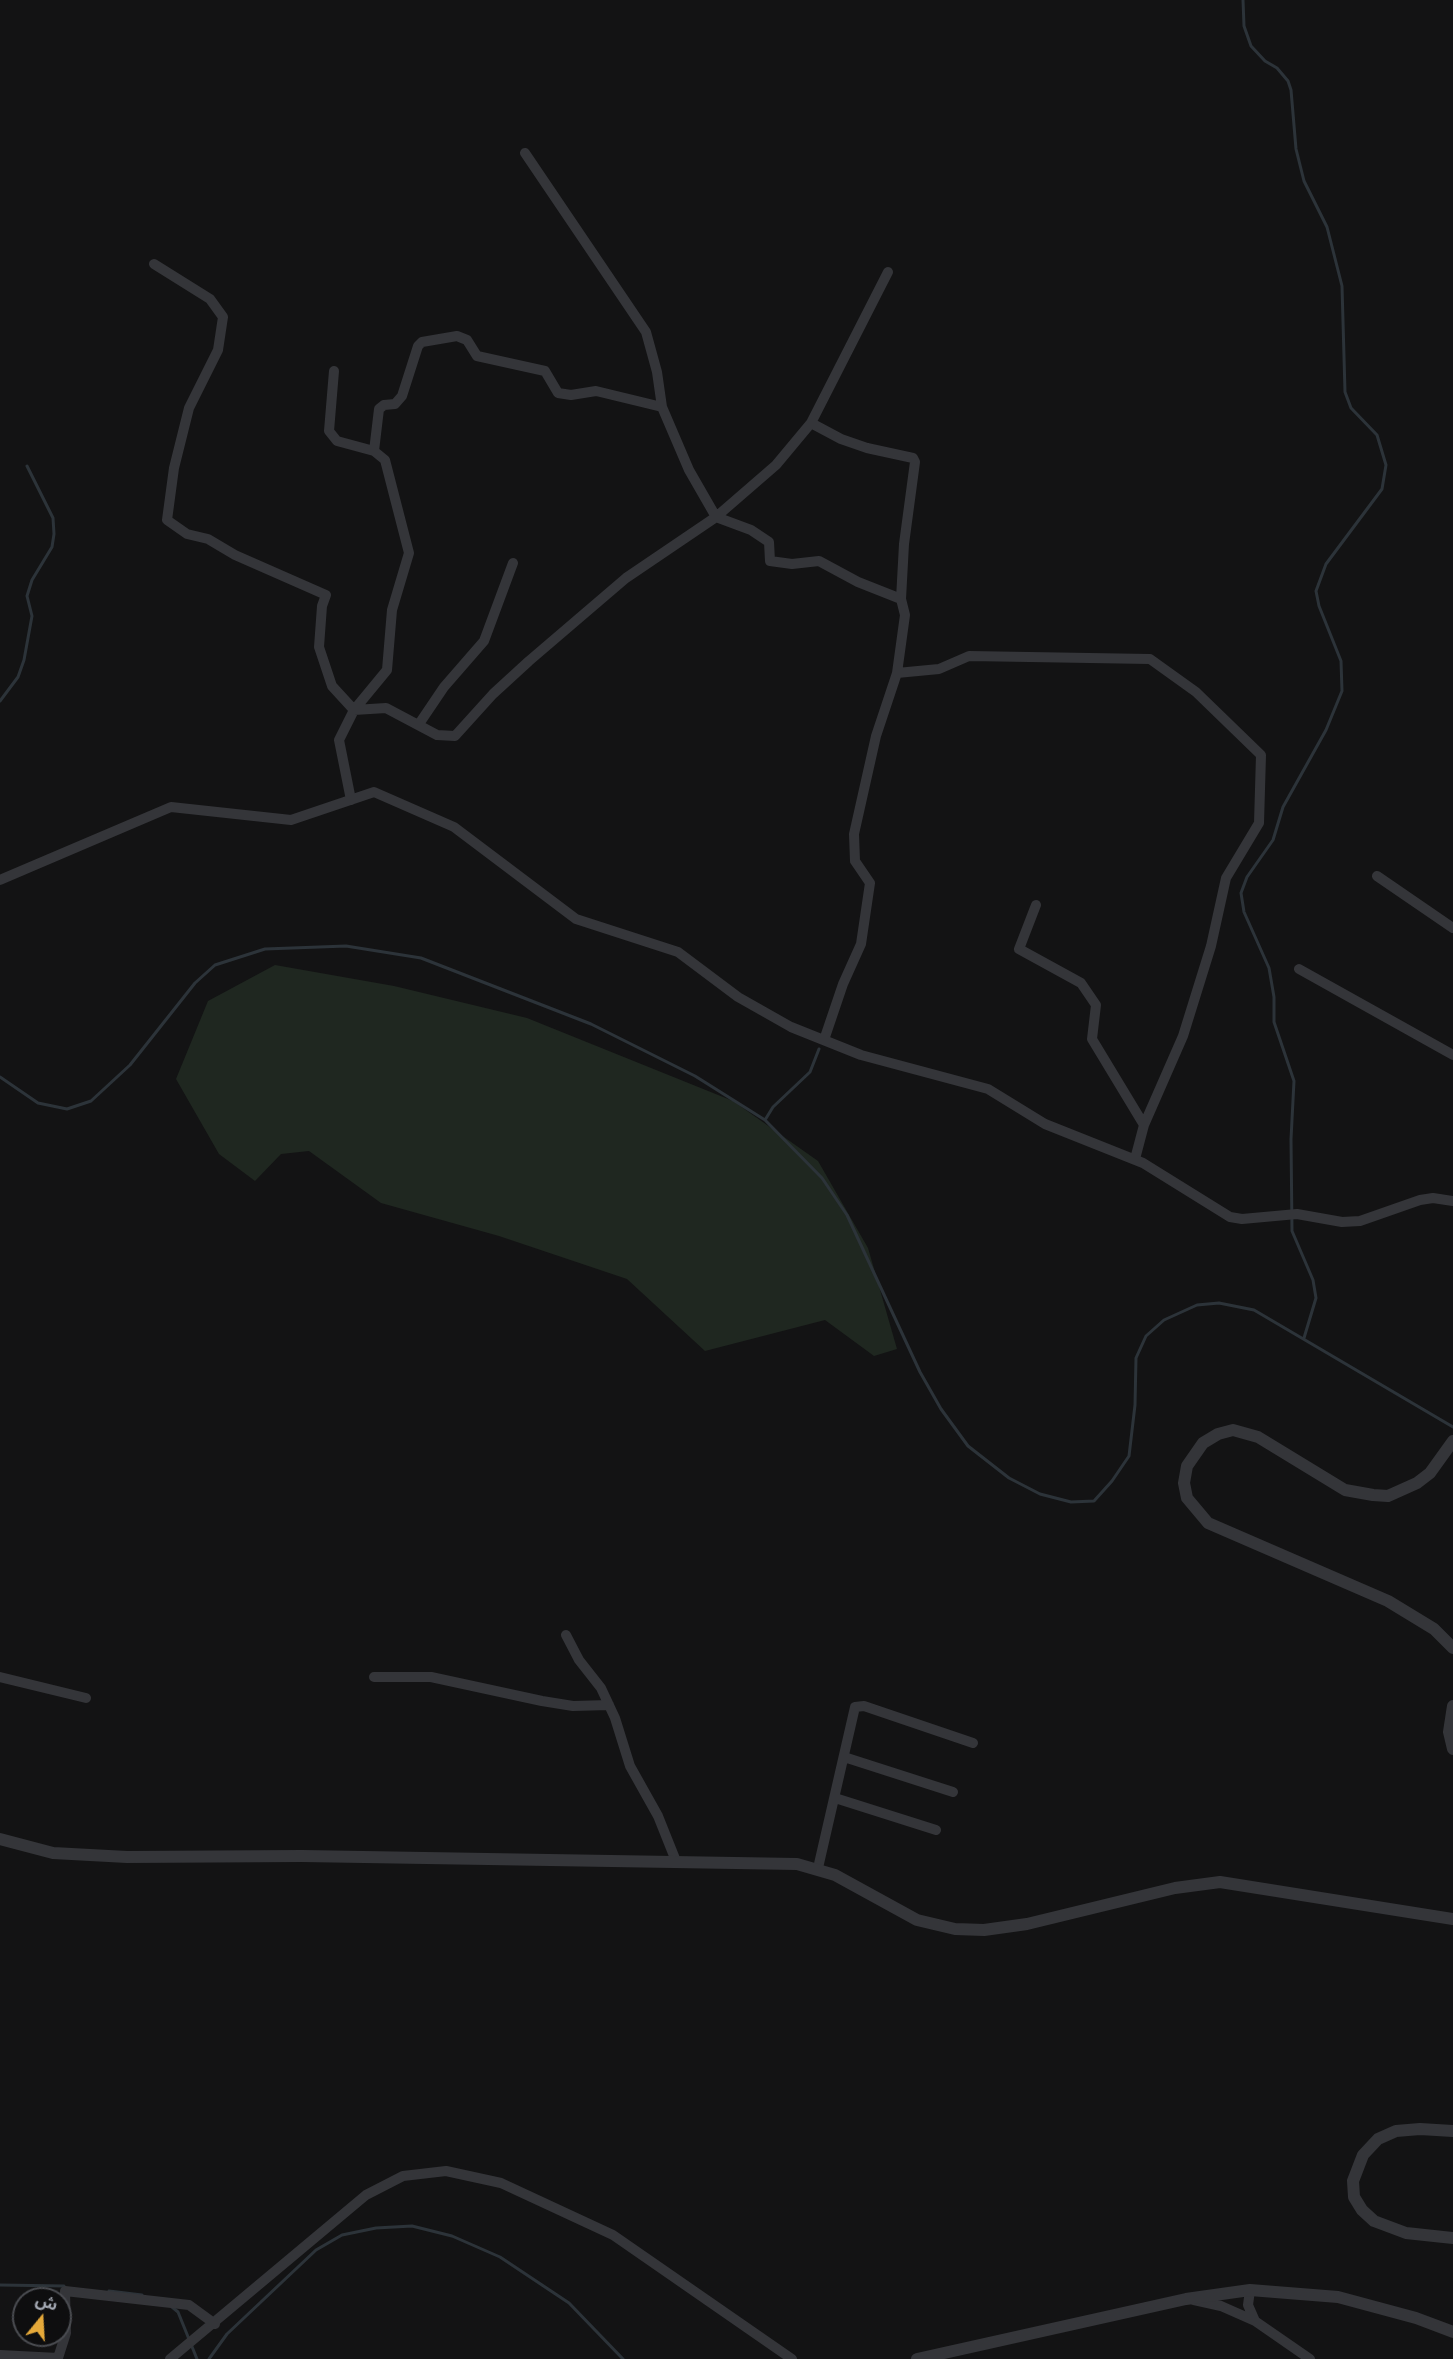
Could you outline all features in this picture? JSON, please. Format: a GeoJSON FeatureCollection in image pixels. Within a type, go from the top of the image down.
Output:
{"type":"FeatureCollection","features":[{"type":"Feature","properties":{"kind":"street"},"geometry":{"type":"LineString","coordinates":[[525,153],[646,332],[657,372],[662,407],[689,470],[716,517],[751,530],[769,542],[770,561],[792,564],[819,561],[858,582],[900,599]]}},
{"type":"Feature","properties":{"kind":"street"},"geometry":{"type":"LineString","coordinates":[[154,264],[210,299],[222,317],[218,350],[189,408],[174,468],[167,520],[188,534],[208,539],[235,555],[326,595],[322,606],[320,647],[333,686],[354,710]]}},
{"type":"Feature","properties":{"kind":"street"},"geometry":{"type":"LineString","coordinates":[[354,710],[386,708],[437,735],[455,736],[507,681],[617,586],[716,517],[776,465],[811,423],[888,272]]}},
{"type":"Feature","properties":{"kind":"street"},"geometry":{"type":"LineString","coordinates":[[374,450],[379,409],[384,405],[395,404],[402,396],[418,346],[422,342],[457,336],[467,340],[477,356],[545,371],[552,378],[558,393],[571,395],[596,391],[662,407]]}},
{"type":"Feature","properties":{"kind":"street"},"geometry":{"type":"LineString","coordinates":[[334,371],[329,431],[338,441],[374,450],[385,460],[409,553],[392,610],[387,670],[354,710],[339,740],[351,800]]}},
{"type":"Feature","properties":{"kind":"street"},"geometry":{"type":"LineString","coordinates":[[811,423],[841,439],[867,448],[913,458],[915,462],[904,544],[900,599],[905,615],[897,673],[876,736],[854,834],[855,861],[870,883],[861,944],[843,984],[824,1040]]}},
{"type":"Feature","properties":{"kind":"street"},"geometry":{"type":"LineString","coordinates":[[419,724],[444,687],[484,641],[513,563]]}},
{"type":"Feature","properties":{"kind":"street"},"geometry":{"type":"LineString","coordinates":[[897,673],[939,669],[969,656],[1150,659],[1196,692],[1261,755],[1259,823],[1226,878],[1211,946],[1183,1036],[1144,1125],[1135,1159]]}},
{"type":"Feature","properties":{"kind":"street"},"geometry":{"type":"LineString","coordinates":[[0,880],[171,807],[291,820],[374,792],[454,826],[576,919],[678,952],[762,1012],[861,1055],[988,1089],[1045,1124],[1135,1159],[1230,1217],[1242,1219],[1297,1214],[1342,1222],[1360,1221],[1420,1200],[1433,1198],[1453,1201]]}},
{"type":"Feature","properties":{"kind":"street"},"geometry":{"type":"LineString","coordinates":[[1377,876],[1453,928]]}},
{"type":"Feature","properties":{"kind":"street"},"geometry":{"type":"LineString","coordinates":[[1036,905],[1019,949],[1081,983],[1096,1005],[1092,1039],[1144,1125]]}},
{"type":"Feature","properties":{"kind":"street"},"geometry":{"type":"LineString","coordinates":[[1299,969],[1453,1055]]}},
{"type":"Feature","properties":{"kind":"street"},"geometry":{"type":"LineString","coordinates":[[1450,1446],[1430,1473],[1418,1483],[1388,1496],[1373,1495],[1345,1490],[1258,1437],[1233,1430],[1218,1434],[1198,1448],[1187,1466],[1184,1483],[1187,1498],[1208,1523],[1379,1596],[1434,1629],[1453,1648]]}},
{"type":"Feature","properties":{"kind":"street"},"geometry":{"type":"LineString","coordinates":[[566,1635],[579,1660],[601,1688],[630,1766],[658,1816],[675,1861]]}},
{"type":"Feature","properties":{"kind":"street"},"geometry":{"type":"LineString","coordinates":[[0,1677],[86,1698]]}},
{"type":"Feature","properties":{"kind":"street"},"geometry":{"type":"LineString","coordinates":[[374,1677],[431,1677],[573,1706],[609,1705]]}},
{"type":"Feature","properties":{"kind":"street"},"geometry":{"type":"LineString","coordinates":[[818,1869],[852,1710],[859,1705],[973,1743]]}},
{"type":"Feature","properties":{"kind":"street"},"geometry":{"type":"LineString","coordinates":[[1453,1706],[1449,1732],[1453,1749]]}},
{"type":"Feature","properties":{"kind":"street"},"geometry":{"type":"LineString","coordinates":[[844,1756],[953,1792]]}},
{"type":"Feature","properties":{"kind":"street"},"geometry":{"type":"LineString","coordinates":[[835,1798],[936,1830]]}},
{"type":"Feature","properties":{"kind":"street"},"geometry":{"type":"LineString","coordinates":[[0,1839],[53,1853],[127,1857],[302,1856],[777,1863],[818,1869],[835,1875],[916,1920],[955,1929],[984,1930],[1027,1924],[1175,1888],[1220,1882],[1453,1919]]}},
{"type":"Feature","properties":{"kind":"street"},"geometry":{"type":"LineString","coordinates":[[1453,2131],[1420,2128],[1396,2131],[1378,2139],[1363,2155],[1355,2170],[1353,2181],[1354,2197],[1362,2210],[1374,2220],[1406,2232],[1453,2238]]}},
{"type":"Feature","properties":{"kind":"street"},"geometry":{"type":"LineString","coordinates":[[170,2359],[215,2324],[366,2195],[403,2176],[446,2171],[501,2183],[613,2235],[792,2359]]}},
{"type":"Feature","properties":{"kind":"street"},"geometry":{"type":"LineString","coordinates":[[1250,2290],[1248,2305],[1256,2321]]}},
{"type":"Feature","properties":{"kind":"street"},"geometry":{"type":"LineString","coordinates":[[917,2359],[1186,2298],[1250,2290],[1338,2297],[1389,2310],[1453,2332]]}},
{"type":"Feature","properties":{"kind":"street"},"geometry":{"type":"LineString","coordinates":[[0,2355],[58,2358],[66,2333],[65,2291],[189,2305],[215,2324]]}},
{"type":"Feature","properties":{"kind":"street"},"geometry":{"type":"LineString","coordinates":[[1186,2298],[1221,2306],[1256,2321],[1311,2359]]}},
{"type":"Feature","properties":{"kind":"shaded area"},"geometry":{"type":"Polygon","coordinates":[[[275,965],[394,986],[527,1018],[733,1101],[818,1161],[868,1248],[897,1349],[874,1356],[825,1320],[705,1351],[627,1279],[499,1236],[381,1203],[309,1151],[281,1154],[255,1181],[219,1154],[176,1079],[208,1001],[275,965]]]}},
{"type":"Feature","properties":{"kind":"waterway"},"geometry":{"type":"LineString","coordinates":[[1243,0],[1244,26],[1251,46],[1265,61],[1277,68],[1288,81],[1291,90],[1296,149],[1304,181],[1327,227],[1342,286],[1345,392],[1351,408],[1377,435],[1386,465],[1382,489],[1326,564],[1316,591],[1319,606],[1341,661],[1342,691],[1326,730],[1283,807],[1273,840],[1247,877],[1241,893],[1244,912],[1269,968],[1274,997],[1274,1022],[1294,1081],[1291,1139],[1292,1231],[1313,1280],[1316,1298],[1304,1338]]}},
{"type":"Feature","properties":{"kind":"waterway"},"geometry":{"type":"LineString","coordinates":[[0,701],[18,677],[24,660],[32,616],[27,596],[32,580],[52,547],[54,534],[53,518],[27,466]]}},
{"type":"Feature","properties":{"kind":"waterway"},"geometry":{"type":"LineString","coordinates":[[0,1077],[38,1103],[67,1109],[91,1101],[130,1065],[195,983],[215,965],[265,949],[346,946],[421,958],[591,1024],[695,1076],[765,1120],[822,1178],[847,1215],[920,1372],[941,1409],[968,1446],[1009,1478],[1040,1494],[1071,1502],[1094,1501],[1112,1481],[1129,1456],[1135,1405],[1136,1358],[1146,1336],[1164,1320],[1197,1305],[1219,1303],[1254,1310],[1453,1427]]}},
{"type":"Feature","properties":{"kind":"waterway"},"geometry":{"type":"LineString","coordinates":[[765,1120],[773,1107],[810,1072],[819,1049]]}},
{"type":"Feature","properties":{"kind":"waterway"},"geometry":{"type":"LineString","coordinates":[[209,2359],[227,2334],[316,2250],[342,2235],[376,2228],[412,2226],[452,2236],[500,2257],[569,2303],[623,2359]]}},
{"type":"Feature","properties":{"kind":"waterway"},"geometry":{"type":"LineString","coordinates":[[0,2285],[64,2286]]}},
{"type":"Feature","properties":{"kind":"waterway"},"geometry":{"type":"LineString","coordinates":[[109,2291],[142,2295]]}},
{"type":"Feature","properties":{"kind":"waterway"},"geometry":{"type":"LineString","coordinates":[[172,2307],[178,2312],[197,2359]]}}]}
